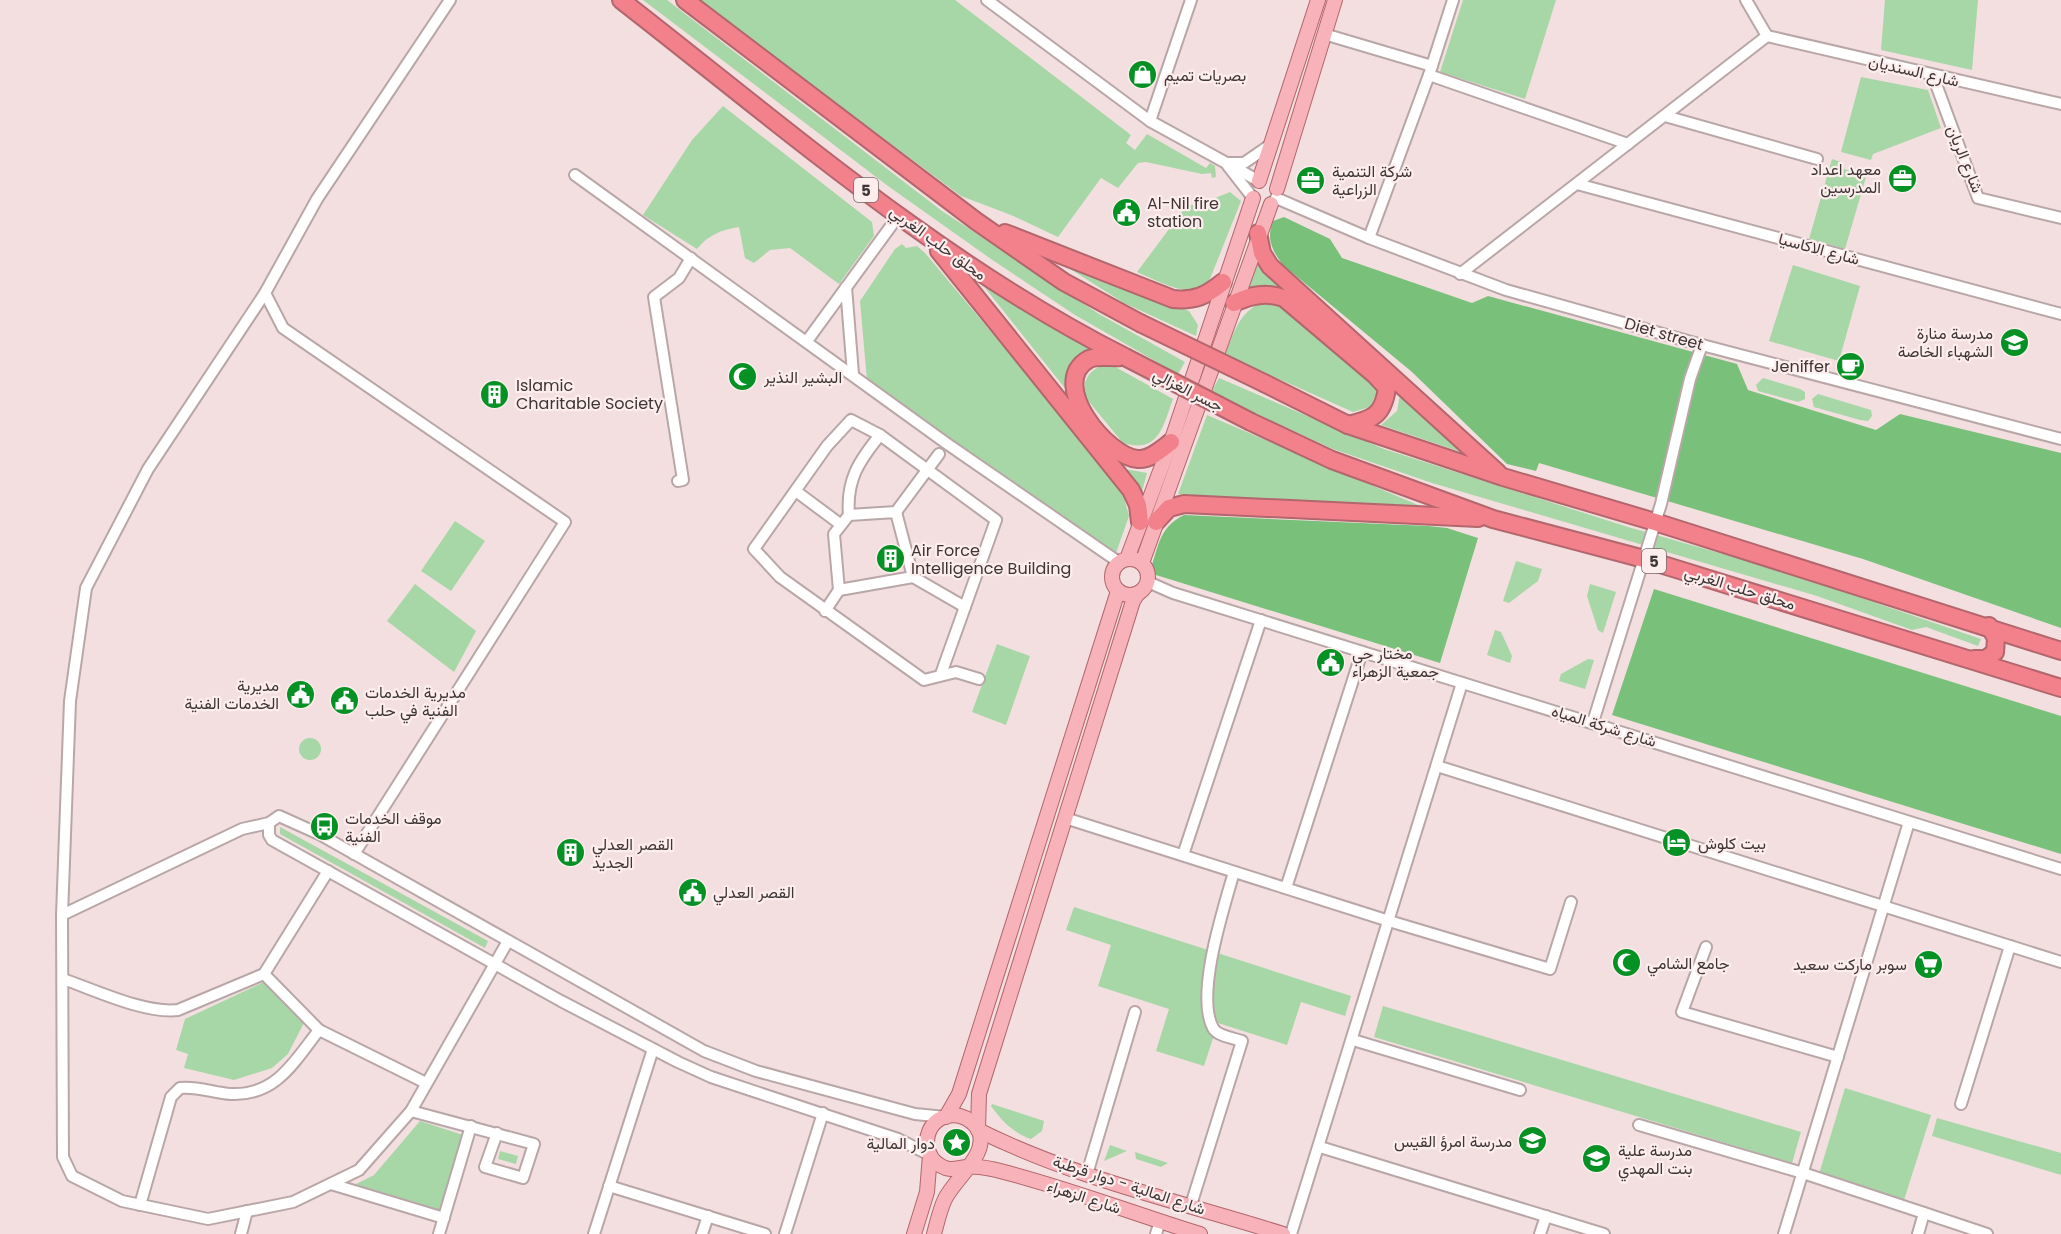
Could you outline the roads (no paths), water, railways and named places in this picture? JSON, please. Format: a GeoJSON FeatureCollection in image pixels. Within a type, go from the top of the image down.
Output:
{"type":"FeatureCollection","features":[{"type":"Feature","properties":{"kind":"highway","name":"محلق حلب الغربي"},"geometry":{"type":"LineString","coordinates":[[621,0],[925,234],[993,282],[1125,357]]}},
{"type":"Feature","properties":{"kind":"highway","name":"5"},"geometry":{"type":"LineString","coordinates":[[685,0],[976,221],[1064,282],[1140,323],[1348,425],[1503,477],[1989,626],[2061,651]]}},
{"type":"Feature","properties":{"kind":"highway"},"geometry":{"type":"LineString","coordinates":[[976,221],[1173,299],[1189,300],[1207,296],[1223,282]]}},
{"type":"Feature","properties":{"kind":"highway"},"geometry":{"type":"LineString","coordinates":[[1258,233],[1262,253],[1270,266],[1503,477]]}},
{"type":"Feature","properties":{"kind":"highway"},"geometry":{"type":"LineString","coordinates":[[925,234],[1131,490],[1148,522],[1169,508],[1184,504],[1493,519]]}},
{"type":"Feature","properties":{"kind":"highway"},"geometry":{"type":"LineString","coordinates":[[1234,303],[1250,296],[1272,294],[1284,298],[1375,375],[1387,388],[1384,406],[1374,416],[1348,425]]}},
{"type":"Feature","properties":{"kind":"highway"},"geometry":{"type":"LineString","coordinates":[[1125,357],[1091,358],[1079,367],[1074,380],[1074,398],[1115,450],[1127,456],[1140,459],[1152,455],[1171,442]]}},
{"type":"Feature","properties":{"kind":"highway","name":"جسر الغزالي"},"geometry":{"type":"LineString","coordinates":[[1125,357],[1251,422]]}},
{"type":"Feature","properties":{"kind":"highway","name":"محلق حلب الغربي"},"geometry":{"type":"LineString","coordinates":[[1251,422],[1332,460],[1493,519],[1644,559],[2061,688]]}},
{"type":"Feature","properties":{"kind":"highway"},"geometry":{"type":"LineString","coordinates":[[1967,659],[1986,659],[1995,652],[1996,638],[1989,626]]}},
{"type":"Feature","properties":{"kind":"main road"},"geometry":{"type":"LineString","coordinates":[[934,1234],[944,1200],[981,1147],[978,1130],[979,1094],[1133,601],[1148,582],[1148,572],[1142,563],[1148,522],[1171,442],[1253,198],[1252,190],[1259,181],[1318,0]]}},
{"type":"Feature","properties":{"kind":"main road"},"geometry":{"type":"LineString","coordinates":[[945,1117],[959,1094],[1118,591],[1112,576],[1148,522],[1234,303],[1258,233],[1274,197],[1335,0]]}},
{"type":"Feature","properties":{"kind":"main road"},"geometry":{"type":"LineString","coordinates":[[1259,181],[1272,182],[1274,197]]}},
{"type":"Feature","properties":{"kind":"main road"},"geometry":{"type":"LineString","coordinates":[[1253,198],[1259,204],[1274,197]]}},
{"type":"Feature","properties":{"kind":"main road"},"geometry":{"type":"LineString","coordinates":[[1124,561],[1142,563]]}},
{"type":"Feature","properties":{"kind":"main road"},"geometry":{"type":"LineString","coordinates":[[1118,591],[1128,595],[1138,593]]}},
{"type":"Feature","properties":{"kind":"main road"},"geometry":{"type":"LineString","coordinates":[[967,1166],[950,1169],[935,1162],[927,1148],[929,1132],[939,1120],[953,1115],[968,1119],[978,1130]]}},
{"type":"Feature","properties":{"kind":"main road","name":"شارع المالية - دوار قرطبة"},"geometry":{"type":"LineString","coordinates":[[978,1130],[1011,1146],[1087,1174],[1283,1234]]}},
{"type":"Feature","properties":{"kind":"main road"},"geometry":{"type":"LineString","coordinates":[[914,1234],[927,1192],[930,1155]]}},
{"type":"Feature","properties":{"kind":"main road","name":"شارع الزهراء"},"geometry":{"type":"LineString","coordinates":[[967,1166],[1002,1172],[1158,1228],[1200,1234]]}},
{"type":"Feature","properties":{"kind":"street"},"geometry":{"type":"LineString","coordinates":[[450,0],[317,199],[265,293],[148,469],[86,588],[70,701],[62,915],[63,1157],[67,1169],[72,1176],[122,1201],[208,1219],[293,1202],[359,1170],[411,1111],[508,940]]}},
{"type":"Feature","properties":{"kind":"street"},"geometry":{"type":"LineString","coordinates":[[987,0],[1150,122],[1259,181]]}},
{"type":"Feature","properties":{"kind":"street"},"geometry":{"type":"LineString","coordinates":[[1150,122],[1191,0]]}},
{"type":"Feature","properties":{"kind":"street"},"geometry":{"type":"LineString","coordinates":[[1369,238],[1430,71],[1453,0]]}},
{"type":"Feature","properties":{"kind":"street"},"geometry":{"type":"LineString","coordinates":[[1460,274],[1767,36],[1746,0]]}},
{"type":"Feature","properties":{"kind":"street"},"geometry":{"type":"LineString","coordinates":[[1324,34],[1628,144]]}},
{"type":"Feature","properties":{"kind":"street","name":"شارع السنديان"},"geometry":{"type":"LineString","coordinates":[[1767,36],[2061,104]]}},
{"type":"Feature","properties":{"kind":"street","name":"شارع الريان"},"geometry":{"type":"LineString","coordinates":[[1932,76],[1978,198],[2061,218]]}},
{"type":"Feature","properties":{"kind":"street"},"geometry":{"type":"LineString","coordinates":[[1665,116],[1817,159]]}},
{"type":"Feature","properties":{"kind":"street"},"geometry":{"type":"LineString","coordinates":[[1226,163],[1244,163],[1270,145]]}},
{"type":"Feature","properties":{"kind":"street"},"geometry":{"type":"LineString","coordinates":[[1226,163],[1253,198]]}},
{"type":"Feature","properties":{"kind":"street"},"geometry":{"type":"LineString","coordinates":[[575,174],[853,374],[1124,561]]}},
{"type":"Feature","properties":{"kind":"street","name":"شارع الاكاسيا"},"geometry":{"type":"LineString","coordinates":[[1577,184],[2061,314]]}},
{"type":"Feature","properties":{"kind":"street","name":"Diet street"},"geometry":{"type":"LineString","coordinates":[[1274,197],[1369,238],[1506,290],[1702,345],[2061,439]]}},
{"type":"Feature","properties":{"kind":"street"},"geometry":{"type":"LineString","coordinates":[[807,340],[899,215]]}},
{"type":"Feature","properties":{"kind":"street"},"geometry":{"type":"LineString","coordinates":[[678,481],[683,480],[654,297],[679,278],[691,258]]}},
{"type":"Feature","properties":{"kind":"street"},"geometry":{"type":"LineString","coordinates":[[846,287],[853,374]]}},
{"type":"Feature","properties":{"kind":"street"},"geometry":{"type":"LineString","coordinates":[[265,293],[284,328],[565,522],[354,854]]}},
{"type":"Feature","properties":{"kind":"street"},"geometry":{"type":"LineString","coordinates":[[1593,722],[1655,522],[1673,458],[1690,379],[1702,345]]}},
{"type":"Feature","properties":{"kind":"street"},"geometry":{"type":"LineString","coordinates":[[941,674],[996,520],[880,435],[851,420],[827,446],[797,492],[754,549],[780,577],[924,680],[956,672],[979,679]]}},
{"type":"Feature","properties":{"kind":"street"},"geometry":{"type":"LineString","coordinates":[[849,515],[849,487],[853,473],[880,435]]}},
{"type":"Feature","properties":{"kind":"street"},"geometry":{"type":"LineString","coordinates":[[896,512],[939,454]]}},
{"type":"Feature","properties":{"kind":"street"},"geometry":{"type":"LineString","coordinates":[[797,492],[840,524]]}},
{"type":"Feature","properties":{"kind":"street"},"geometry":{"type":"LineString","coordinates":[[825,611],[839,590],[834,534],[840,524],[849,515],[896,512]]}},
{"type":"Feature","properties":{"kind":"street"},"geometry":{"type":"LineString","coordinates":[[896,512],[914,577]]}},
{"type":"Feature","properties":{"kind":"street"},"geometry":{"type":"LineString","coordinates":[[839,590],[914,577],[965,607]]}},
{"type":"Feature","properties":{"kind":"street","name":"شارع شركة المياه"},"geometry":{"type":"LineString","coordinates":[[1148,582],[1362,652],[2061,869]]}},
{"type":"Feature","properties":{"kind":"street"},"geometry":{"type":"LineString","coordinates":[[1183,855],[1261,620]]}},
{"type":"Feature","properties":{"kind":"street"},"geometry":{"type":"LineString","coordinates":[[1286,888],[1362,652]]}},
{"type":"Feature","properties":{"kind":"street"},"geometry":{"type":"LineString","coordinates":[[1291,1234],[1353,1041],[1462,683]]}},
{"type":"Feature","properties":{"kind":"street"},"geometry":{"type":"LineString","coordinates":[[1437,766],[1883,908],[2061,962]]}},
{"type":"Feature","properties":{"kind":"street"},"geometry":{"type":"LineString","coordinates":[[62,915],[242,829],[269,823],[279,816],[354,854],[726,1061],[915,1114],[945,1117]]}},
{"type":"Feature","properties":{"kind":"street"},"geometry":{"type":"LineString","coordinates":[[1065,818],[1389,921],[1550,969],[1571,902]]}},
{"type":"Feature","properties":{"kind":"street"},"geometry":{"type":"LineString","coordinates":[[1784,1234],[1909,822]]}},
{"type":"Feature","properties":{"kind":"street"},"geometry":{"type":"LineString","coordinates":[[269,823],[269,835],[272,840],[653,1049],[711,1077],[898,1139],[930,1155]]}},
{"type":"Feature","properties":{"kind":"street"},"geometry":{"type":"LineString","coordinates":[[63,979],[152,1008],[170,1011],[264,974],[328,871]]}},
{"type":"Feature","properties":{"kind":"street"},"geometry":{"type":"LineString","coordinates":[[1191,1205],[1242,1041],[1217,1033],[1212,1027],[1206,986],[1233,872]]}},
{"type":"Feature","properties":{"kind":"street"},"geometry":{"type":"LineString","coordinates":[[1961,1104],[2010,946]]}},
{"type":"Feature","properties":{"kind":"street"},"geometry":{"type":"LineString","coordinates":[[1706,947],[1682,1012],[1838,1057]]}},
{"type":"Feature","properties":{"kind":"street"},"geometry":{"type":"LineString","coordinates":[[264,974],[319,1030],[426,1083]]}},
{"type":"Feature","properties":{"kind":"street"},"geometry":{"type":"LineString","coordinates":[[1087,1174],[1136,1012]]}},
{"type":"Feature","properties":{"kind":"street"},"geometry":{"type":"LineString","coordinates":[[140,1205],[171,1097],[176,1090],[186,1087],[231,1094],[254,1092],[272,1085],[319,1030]]}},
{"type":"Feature","properties":{"kind":"street"},"geometry":{"type":"LineString","coordinates":[[1353,1041],[1520,1090]]}},
{"type":"Feature","properties":{"kind":"street"},"geometry":{"type":"LineString","coordinates":[[594,1234],[653,1049]]}},
{"type":"Feature","properties":{"kind":"street"},"geometry":{"type":"LineString","coordinates":[[411,1111],[471,1126],[497,1133],[534,1144],[523,1178],[485,1167],[497,1133]]}},
{"type":"Feature","properties":{"kind":"street"},"geometry":{"type":"LineString","coordinates":[[785,1234],[823,1113]]}},
{"type":"Feature","properties":{"kind":"street"},"geometry":{"type":"LineString","coordinates":[[1639,1125],[1803,1173],[1987,1234]]}},
{"type":"Feature","properties":{"kind":"street"},"geometry":{"type":"LineString","coordinates":[[439,1234],[471,1126]]}},
{"type":"Feature","properties":{"kind":"street"},"geometry":{"type":"LineString","coordinates":[[1320,1147],[1604,1234]]}},
{"type":"Feature","properties":{"kind":"street"},"geometry":{"type":"LineString","coordinates":[[331,1184],[444,1218]]}},
{"type":"Feature","properties":{"kind":"street"},"geometry":{"type":"LineString","coordinates":[[609,1186],[765,1234]]}},
{"type":"Feature","properties":{"kind":"street"},"geometry":{"type":"LineString","coordinates":[[241,1234],[247,1211]]}},
{"type":"Feature","properties":{"kind":"street"},"geometry":{"type":"LineString","coordinates":[[1918,1234],[1924,1213]]}},
{"type":"Feature","properties":{"kind":"street"},"geometry":{"type":"LineString","coordinates":[[702,1234],[708,1216]]}},
{"type":"Feature","properties":{"kind":"street"},"geometry":{"type":"LineString","coordinates":[[1540,1234],[1546,1216]]}},
{"type":"Feature","properties":{"kind":"place","name":"بصريات تميم"},"geometry":{"type":"Point","coordinates":[1143,75]}},
{"type":"Feature","properties":{"kind":"place","name":"معهد اعداد المدرسين"},"geometry":{"type":"Point","coordinates":[1902,178]}},
{"type":"Feature","properties":{"kind":"place","name":"شركة التنمية الزراعية"},"geometry":{"type":"Point","coordinates":[1311,180]}},
{"type":"Feature","properties":{"kind":"place","name":"Al-Nil fire station"},"geometry":{"type":"Point","coordinates":[1126,212]}},
{"type":"Feature","properties":{"kind":"place","name":"مدرسة منارة الشهباء الخاصة"},"geometry":{"type":"Point","coordinates":[2014,342]}},
{"type":"Feature","properties":{"kind":"place","name":"Jeniffer"},"geometry":{"type":"Point","coordinates":[1851,366]}},
{"type":"Feature","properties":{"kind":"place","name":"البشير النذير"},"geometry":{"type":"Point","coordinates":[743,377]}},
{"type":"Feature","properties":{"kind":"place","name":"Islamic Charitable Society"},"geometry":{"type":"Point","coordinates":[495,394]}},
{"type":"Feature","properties":{"kind":"place","name":"Air Force Intelligence Building"},"geometry":{"type":"Point","coordinates":[890,559]}},
{"type":"Feature","properties":{"kind":"place","name":"مختار حي جمعية الزهراء"},"geometry":{"type":"Point","coordinates":[1331,662]}},
{"type":"Feature","properties":{"kind":"place","name":"مديرية الخدمات الفنية"},"geometry":{"type":"Point","coordinates":[300,694]}},
{"type":"Feature","properties":{"kind":"place","name":"مديرية الخدمات الفنية في حلب"},"geometry":{"type":"Point","coordinates":[344,701]}},
{"type":"Feature","properties":{"kind":"place","name":"موقف الخدمات الفنية"},"geometry":{"type":"Point","coordinates":[324,827]}},
{"type":"Feature","properties":{"kind":"place","name":"بيت كلوش"},"geometry":{"type":"Point","coordinates":[1677,843]}},
{"type":"Feature","properties":{"kind":"place","name":"القصر العدلي الجديد"},"geometry":{"type":"Point","coordinates":[571,853]}},
{"type":"Feature","properties":{"kind":"place","name":"القصر العدلي"},"geometry":{"type":"Point","coordinates":[692,892]}},
{"type":"Feature","properties":{"kind":"place","name":"جامع الشامي"},"geometry":{"type":"Point","coordinates":[1626,963]}},
{"type":"Feature","properties":{"kind":"place","name":"سوبر ماركت سعيد"},"geometry":{"type":"Point","coordinates":[1928,964]}},
{"type":"Feature","properties":{"kind":"place","name":"مدرسة امرؤ القيس"},"geometry":{"type":"Point","coordinates":[1533,1141]}},
{"type":"Feature","properties":{"kind":"place","name":"دوار المالية"},"geometry":{"type":"Point","coordinates":[956,1143]}},
{"type":"Feature","properties":{"kind":"place","name":"مدرسة علية بنت المهدي"},"geometry":{"type":"Point","coordinates":[1597,1159]}}]}
